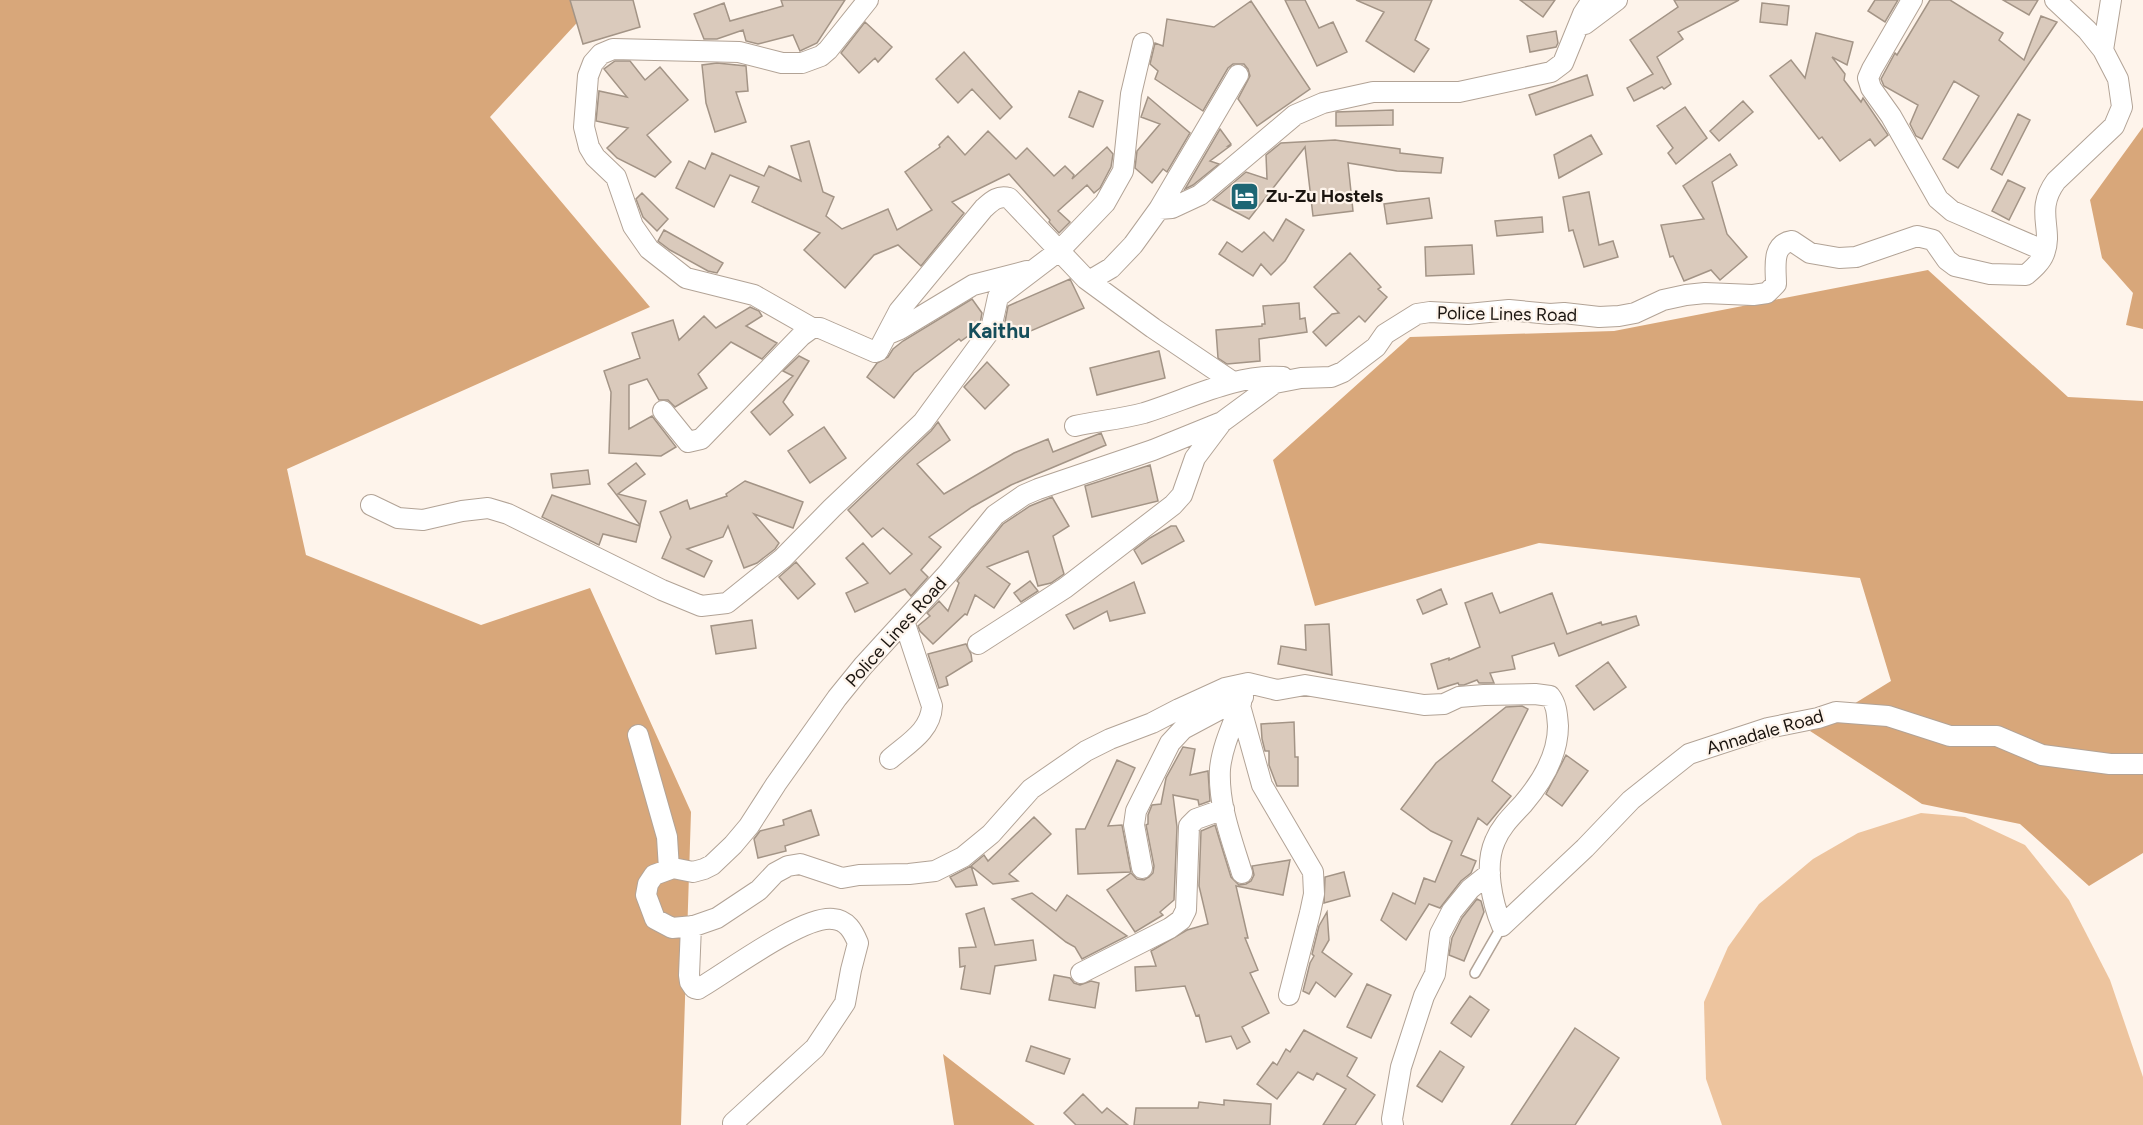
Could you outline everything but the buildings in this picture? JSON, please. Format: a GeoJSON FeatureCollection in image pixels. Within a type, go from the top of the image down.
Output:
{"type":"FeatureCollection","features":[{"type":"Feature","properties":{"kind":"street"},"geometry":{"type":"LineString","coordinates":[[868,0],[828,50],[821,56],[802,63],[782,63],[739,52],[613,49],[601,54],[593,63],[588,76],[584,127],[589,147],[595,157],[616,177],[633,226],[650,249],[686,278],[754,295],[812,328],[820,328],[839,335],[875,352],[880,349],[898,311],[994,199],[1009,198],[1089,281],[1233,382]]}},
{"type":"Feature","properties":{"kind":"street"},"geometry":{"type":"LineString","coordinates":[[1159,208],[1172,208],[1200,195],[1295,115],[1323,103],[1372,92],[1459,92],[1551,72],[1563,63],[1592,0]]}},
{"type":"Feature","properties":{"kind":"street"},"geometry":{"type":"LineString","coordinates":[[1579,25],[1585,24],[1617,0]]}},
{"type":"Feature","properties":{"kind":"street"},"geometry":{"type":"LineString","coordinates":[[1912,0],[1872,69],[1868,78],[1871,88],[1892,116],[1938,199],[1952,211],[2045,251],[2047,241],[2044,214],[2049,191],[2056,181],[2114,126],[2122,107],[2118,79],[2103,50],[2087,30],[2055,0]]}},
{"type":"Feature","properties":{"kind":"street"},"geometry":{"type":"LineString","coordinates":[[2103,50],[2111,0]]}},
{"type":"Feature","properties":{"kind":"street"},"geometry":{"type":"LineString","coordinates":[[371,505],[398,518],[423,520],[488,508],[508,514],[662,590],[701,606],[727,603],[783,558],[923,422],[991,329],[998,297],[1060,250],[1105,203],[1123,171],[1131,94],[1143,43]]}},
{"type":"Feature","properties":{"kind":"street"},"geometry":{"type":"LineString","coordinates":[[1089,281],[1111,267],[1133,245],[1159,208],[1238,75]]}},
{"type":"Feature","properties":{"kind":"street","name":"Police Lines Road"},"geometry":{"type":"LineString","coordinates":[[669,869],[680,868],[693,872],[704,869],[712,865],[733,845],[837,698],[948,573],[995,515],[1024,495],[1153,450],[1222,422],[1275,383],[1331,376],[1343,372],[1376,347],[1385,334],[1417,314],[1430,312],[1468,314],[1509,310],[1599,317],[1635,313],[1663,300],[1686,295],[1767,293],[1776,284],[1777,252],[1783,243],[1788,241],[1792,241],[1810,253],[1839,258],[1856,257],[1917,236],[1933,240],[1947,260],[1955,266],[1990,274],[2023,276],[2034,268],[2045,251]]}},
{"type":"Feature","properties":{"kind":"street"},"geometry":{"type":"LineString","coordinates":[[888,334],[973,285],[1036,269]]}},
{"type":"Feature","properties":{"kind":"street"},"geometry":{"type":"LineString","coordinates":[[663,411],[688,442],[701,439],[801,336],[812,328]]}},
{"type":"Feature","properties":{"kind":"street"},"geometry":{"type":"LineString","coordinates":[[1075,426],[1142,413],[1233,382],[1268,376],[1301,378]]}},
{"type":"Feature","properties":{"kind":"street"},"geometry":{"type":"LineString","coordinates":[[978,644],[1065,588],[1173,505],[1182,495],[1196,458],[1222,422]]}},
{"type":"Feature","properties":{"kind":"street"},"geometry":{"type":"LineString","coordinates":[[890,759],[925,729],[932,716],[932,706],[904,621]]}},
{"type":"Feature","properties":{"kind":"street"},"geometry":{"type":"LineString","coordinates":[[1142,868],[1134,825],[1136,811],[1170,743],[1183,729],[1243,696],[1305,686],[1424,705],[1444,704],[1459,697],[1535,694],[1550,696],[1555,702],[1557,712],[1556,750],[1536,788],[1501,829],[1494,843],[1490,873],[1502,926]]}},
{"type":"Feature","properties":{"kind":"street"},"geometry":{"type":"LineString","coordinates":[[638,735],[667,837],[669,869],[654,875],[648,884],[646,895],[655,919],[672,928],[691,926],[717,918],[759,890],[775,873],[788,866],[800,864],[842,878],[935,871],[963,857],[991,834],[1030,789],[1086,751],[1225,688],[1243,696]]}},
{"type":"Feature","properties":{"kind":"street"},"geometry":{"type":"LineString","coordinates":[[1242,873],[1221,800],[1220,768],[1228,737],[1243,696]]}},
{"type":"Feature","properties":{"kind":"street"},"geometry":{"type":"LineString","coordinates":[[1243,696],[1262,784],[1313,872],[1312,903],[1289,995]]}},
{"type":"Feature","properties":{"kind":"street","name":"Annadale Road"},"geometry":{"type":"LineString","coordinates":[[1502,926],[1585,848],[1631,800],[1689,754],[1768,728],[1836,712],[1888,716],[1950,736],[1997,736],[2043,755],[2110,764],[2143,764]]}},
{"type":"Feature","properties":{"kind":"street"},"geometry":{"type":"LineString","coordinates":[[1081,973],[1170,928],[1181,920],[1186,910],[1189,826],[1196,819],[1224,809]]}},
{"type":"Feature","properties":{"kind":"street"},"geometry":{"type":"LineString","coordinates":[[1393,1125],[1392,1119],[1401,1068],[1424,996],[1435,974],[1440,934],[1452,911],[1470,889],[1490,873]]}},
{"type":"Feature","properties":{"kind":"street"},"geometry":{"type":"LineString","coordinates":[[691,926],[690,982],[694,988],[698,989],[783,937],[813,922],[831,918],[841,921],[851,929],[858,943],[850,970],[845,1003],[815,1048],[734,1123]]}},
{"type":"Feature","properties":{"kind":"lane","name":"Annadale Road"},"geometry":{"type":"LineString","coordinates":[[1475,973],[1502,926]]}},
{"type":"Feature","properties":{"kind":"shaded area"},"geometry":{"type":"Polygon","coordinates":[[[0,0],[598,0],[490,117],[650,307],[287,469],[306,555],[481,625],[590,588],[691,812],[681,1125],[0,1125],[0,0]]]}},
{"type":"Feature","properties":{"kind":"shaded area"},"geometry":{"type":"Polygon","coordinates":[[[2143,127],[2143,329],[2126,325],[2133,293],[2102,258],[2090,200],[2143,127]]]}},
{"type":"Feature","properties":{"kind":"shaded area"},"geometry":{"type":"Polygon","coordinates":[[[1928,270],[2068,397],[2143,401],[2143,853],[2089,886],[2020,824],[1922,804],[1810,731],[1891,681],[1860,578],[1539,543],[1315,606],[1273,460],[1410,337],[1614,331],[1928,270]]]}},
{"type":"Feature","properties":{"kind":"shaded area"},"geometry":{"type":"Polygon","coordinates":[[[1921,813],[1965,817],[2025,845],[2069,900],[2110,980],[2143,1077],[2143,1125],[1722,1125],[1706,1079],[1704,1002],[1728,947],[1759,904],[1813,859],[1858,833],[1921,813]]]}},
{"type":"Feature","properties":{"kind":"shaded area"},"geometry":{"type":"Polygon","coordinates":[[[943,1054],[1035,1125],[954,1125],[943,1054]]]}},
{"type":"Feature","properties":{"kind":"place","name":"Zu-Zu Hostels"},"geometry":{"type":"Point","coordinates":[1245,196]}},
{"type":"Feature","properties":{"kind":"district","name":"Kaithu"},"geometry":{"type":"Point","coordinates":[999,330]}}]}
